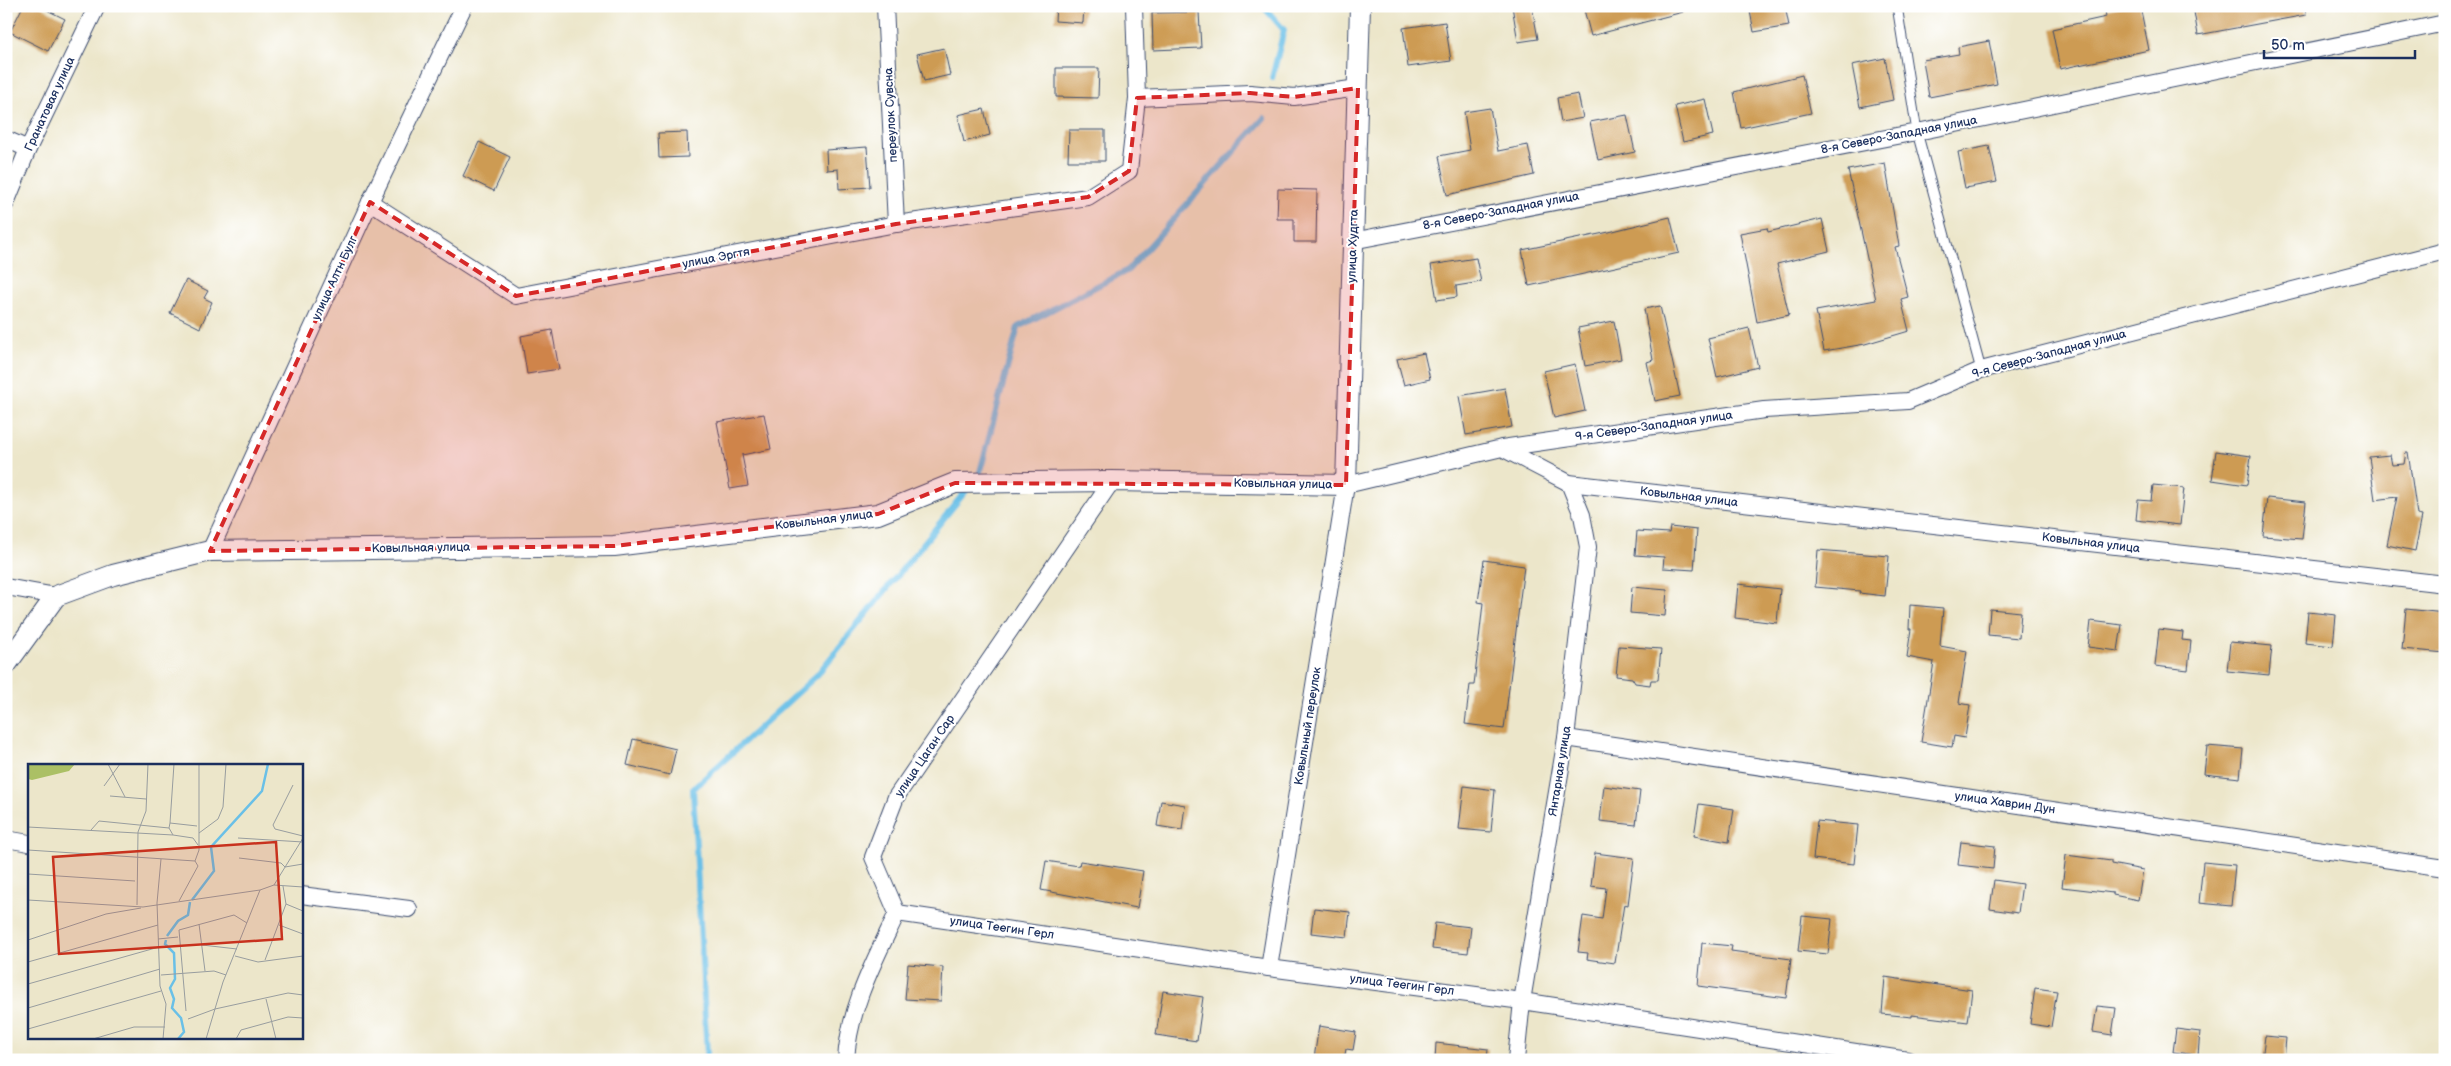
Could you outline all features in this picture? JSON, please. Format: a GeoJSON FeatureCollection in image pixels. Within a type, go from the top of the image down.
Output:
{"type":"FeatureCollection","features":[{"type":"Feature","properties":{"kind":"street","name":"Гранатовая улица"},"geometry":{"type":"LineString","coordinates":[[6,202],[28,149],[97,6]]}},
{"type":"Feature","properties":{"kind":"street","name":"улица Алтн Булг"},"geometry":{"type":"LineString","coordinates":[[210,551],[370,202],[464,6]]}},
{"type":"Feature","properties":{"kind":"street","name":"переулок Сувсна"},"geometry":{"type":"LineString","coordinates":[[886,6],[896,224]]}},
{"type":"Feature","properties":{"kind":"street"},"geometry":{"type":"LineString","coordinates":[[1134,6],[1137,98],[1250,93],[1294,97],[1358,88]]}},
{"type":"Feature","properties":{"kind":"street","name":"улица Худгта"},"geometry":{"type":"LineString","coordinates":[[1346,485],[1360,6]]}},
{"type":"Feature","properties":{"kind":"street","name":"8-я Северо-Западная улица"},"geometry":{"type":"LineString","coordinates":[[1352,241],[1917,132],[2445,23]]}},
{"type":"Feature","properties":{"kind":"street","name":"улица Эргтя"},"geometry":{"type":"LineString","coordinates":[[370,202],[516,296],[896,224],[1088,197],[1129,171],[1137,98]]}},
{"type":"Feature","properties":{"kind":"street"},"geometry":{"type":"LineString","coordinates":[[6,139],[28,149]]}},
{"type":"Feature","properties":{"kind":"street","name":"9-я Северо-Западная улица"},"geometry":{"type":"LineString","coordinates":[[1502,448],[1764,410],[1908,401],[1982,370],[2445,252]]}},
{"type":"Feature","properties":{"kind":"street","name":"Ковыльная улица"},"geometry":{"type":"LineString","coordinates":[[56,596],[112,575],[210,551],[614,546],[878,514],[955,483],[1112,481],[1346,485],[1502,448],[1569,483],[2445,584]]}},
{"type":"Feature","properties":{"kind":"street","name":"улица Цаган Сар"},"geometry":{"type":"LineString","coordinates":[[896,913],[872,857],[896,797],[1112,481]]}},
{"type":"Feature","properties":{"kind":"street","name":"Янтарная улица"},"geometry":{"type":"LineString","coordinates":[[1516,1060],[1522,1001],[1566,738],[1588,547],[1582,515],[1569,483]]}},
{"type":"Feature","properties":{"kind":"street","name":"Ковыльный переулок"},"geometry":{"type":"LineString","coordinates":[[1269,968],[1346,485]]}},
{"type":"Feature","properties":{"kind":"street"},"geometry":{"type":"LineString","coordinates":[[6,587],[56,596],[6,665]]}},
{"type":"Feature","properties":{"kind":"street","name":"улица Хаврин Дун"},"geometry":{"type":"LineString","coordinates":[[1566,738],[2445,868]]}},
{"type":"Feature","properties":{"kind":"street"},"geometry":{"type":"LineString","coordinates":[[6,839],[28,843]]}},
{"type":"Feature","properties":{"kind":"street"},"geometry":{"type":"LineString","coordinates":[[302,895],[409,910]]}},
{"type":"Feature","properties":{"kind":"street"},"geometry":{"type":"LineString","coordinates":[[846,1060],[847,1034],[858,1000],[896,913]]}},
{"type":"Feature","properties":{"kind":"street","name":"улица Теегин Герл"},"geometry":{"type":"LineString","coordinates":[[896,913],[1269,968],[1522,1001],[1908,1060]]}},
{"type":"Feature","properties":{"kind":"lane"},"geometry":{"type":"LineString","coordinates":[[1896,6],[1917,132],[1982,370]]}},
{"type":"Feature","properties":{"kind":"highlighted area"},"geometry":{"type":"Polygon","coordinates":[[[1358,88],[1346,485],[955,483],[878,514],[614,546],[210,551],[370,202],[516,296],[896,224],[1088,197],[1129,171],[1137,98],[1250,93],[1294,97],[1358,88]]]}},
{"type":"Feature","properties":{"kind":"building"},"geometry":{"type":"Polygon","coordinates":[[[23,6],[39,6],[65,19],[48,51],[10,32],[23,6]]]}},
{"type":"Feature","properties":{"kind":"building"},"geometry":{"type":"Polygon","coordinates":[[[1056,6],[1084,6],[1083,23],[1055,21],[1056,6]]]}},
{"type":"Feature","properties":{"kind":"building"},"geometry":{"type":"Polygon","coordinates":[[[1512,6],[1532,6],[1538,39],[1518,42],[1512,6]]]}},
{"type":"Feature","properties":{"kind":"building"},"geometry":{"type":"Polygon","coordinates":[[[1583,6],[1682,6],[1683,12],[1591,36],[1583,6]]]}},
{"type":"Feature","properties":{"kind":"building"},"geometry":{"type":"Polygon","coordinates":[[[1749,6],[1785,6],[1789,26],[1754,32],[1749,6]]]}},
{"type":"Feature","properties":{"kind":"building"},"geometry":{"type":"Polygon","coordinates":[[[2124,6],[2140,6],[2149,50],[2060,69],[2052,29],[2106,17],[2105,10],[2124,6]]]}},
{"type":"Feature","properties":{"kind":"building"},"geometry":{"type":"Polygon","coordinates":[[[2193,6],[2305,6],[2306,15],[2198,35],[2193,6]]]}},
{"type":"Feature","properties":{"kind":"building"},"geometry":{"type":"Polygon","coordinates":[[[1199,12],[1201,48],[1153,50],[1152,13],[1199,12]]]}},
{"type":"Feature","properties":{"kind":"building"},"geometry":{"type":"Polygon","coordinates":[[[1445,22],[1451,61],[1408,67],[1403,28],[1445,22]]]}},
{"type":"Feature","properties":{"kind":"building"},"geometry":{"type":"Polygon","coordinates":[[[1989,41],[1997,84],[1929,97],[1923,60],[1959,54],[1958,47],[1989,41]]]}},
{"type":"Feature","properties":{"kind":"building"},"geometry":{"type":"Polygon","coordinates":[[[944,48],[950,75],[924,81],[917,54],[944,48]]]}},
{"type":"Feature","properties":{"kind":"building"},"geometry":{"type":"Polygon","coordinates":[[[1885,58],[1893,100],[1860,107],[1852,65],[1885,58]]]}},
{"type":"Feature","properties":{"kind":"building"},"geometry":{"type":"Polygon","coordinates":[[[1056,68],[1099,68],[1098,98],[1056,97],[1056,68]]]}},
{"type":"Feature","properties":{"kind":"building"},"geometry":{"type":"Polygon","coordinates":[[[1802,75],[1811,113],[1741,128],[1734,92],[1802,75]]]}},
{"type":"Feature","properties":{"kind":"building"},"geometry":{"type":"Polygon","coordinates":[[[1578,94],[1583,118],[1561,122],[1557,98],[1578,94]]]}},
{"type":"Feature","properties":{"kind":"building"},"geometry":{"type":"Polygon","coordinates":[[[1705,99],[1713,135],[1683,142],[1675,106],[1705,99]]]}},
{"type":"Feature","properties":{"kind":"building"},"geometry":{"type":"Polygon","coordinates":[[[1490,108],[1498,151],[1528,145],[1534,175],[1447,195],[1439,156],[1470,150],[1464,112],[1490,108]]]}},
{"type":"Feature","properties":{"kind":"building"},"geometry":{"type":"Polygon","coordinates":[[[984,109],[990,135],[964,142],[958,115],[984,109]]]}},
{"type":"Feature","properties":{"kind":"building"},"geometry":{"type":"Polygon","coordinates":[[[1627,115],[1635,152],[1598,160],[1590,122],[1627,115]]]}},
{"type":"Feature","properties":{"kind":"building"},"geometry":{"type":"Polygon","coordinates":[[[1069,130],[1105,130],[1105,161],[1068,161],[1069,130]]]}},
{"type":"Feature","properties":{"kind":"building"},"geometry":{"type":"Polygon","coordinates":[[[687,132],[688,157],[659,158],[658,133],[687,132]]]}},
{"type":"Feature","properties":{"kind":"building"},"geometry":{"type":"Polygon","coordinates":[[[479,142],[510,157],[494,191],[463,176],[479,142]]]}},
{"type":"Feature","properties":{"kind":"building"},"geometry":{"type":"Polygon","coordinates":[[[1989,146],[1997,182],[1965,188],[1958,152],[1989,146]]]}},
{"type":"Feature","properties":{"kind":"building"},"geometry":{"type":"Polygon","coordinates":[[[867,147],[870,187],[839,189],[838,169],[827,170],[826,150],[867,147]]]}},
{"type":"Feature","properties":{"kind":"building"},"geometry":{"type":"Polygon","coordinates":[[[1885,163],[1899,246],[1895,247],[1908,297],[1901,299],[1909,331],[1865,344],[1824,351],[1816,311],[1876,300],[1848,170],[1885,163]]]}},
{"type":"Feature","properties":{"kind":"building"},"geometry":{"type":"Polygon","coordinates":[[[1278,189],[1317,190],[1316,242],[1294,242],[1294,219],[1277,219],[1278,189]]]}},
{"type":"Feature","properties":{"kind":"building"},"geometry":{"type":"Polygon","coordinates":[[[1670,217],[1679,253],[1529,286],[1522,250],[1670,217]]]}},
{"type":"Feature","properties":{"kind":"building"},"geometry":{"type":"Polygon","coordinates":[[[1822,219],[1829,251],[1777,264],[1789,315],[1757,322],[1740,233],[1767,228],[1768,232],[1822,219]]]}},
{"type":"Feature","properties":{"kind":"building"},"geometry":{"type":"Polygon","coordinates":[[[1476,258],[1481,282],[1456,286],[1457,297],[1437,300],[1431,265],[1476,258]]]}},
{"type":"Feature","properties":{"kind":"building"},"geometry":{"type":"Polygon","coordinates":[[[186,280],[208,291],[204,298],[212,302],[200,328],[170,313],[186,280]]]}},
{"type":"Feature","properties":{"kind":"building"},"geometry":{"type":"Polygon","coordinates":[[[1660,306],[1680,396],[1655,401],[1647,362],[1653,360],[1644,309],[1660,306]]]}},
{"type":"Feature","properties":{"kind":"building"},"geometry":{"type":"Polygon","coordinates":[[[1614,321],[1621,359],[1585,366],[1578,328],[1614,321]]]}},
{"type":"Feature","properties":{"kind":"building"},"geometry":{"type":"Polygon","coordinates":[[[1749,328],[1758,367],[1717,377],[1708,338],[1749,328]]]}},
{"type":"Feature","properties":{"kind":"building"},"geometry":{"type":"Polygon","coordinates":[[[552,330],[559,369],[527,374],[521,336],[552,330]]]}},
{"type":"Feature","properties":{"kind":"building"},"geometry":{"type":"Polygon","coordinates":[[[1424,353],[1430,379],[1404,385],[1397,359],[1424,353]]]}},
{"type":"Feature","properties":{"kind":"building"},"geometry":{"type":"Polygon","coordinates":[[[1575,364],[1585,411],[1554,418],[1544,371],[1575,364]]]}},
{"type":"Feature","properties":{"kind":"building"},"geometry":{"type":"Polygon","coordinates":[[[1505,388],[1512,427],[1466,435],[1459,396],[1505,388]]]}},
{"type":"Feature","properties":{"kind":"building"},"geometry":{"type":"Polygon","coordinates":[[[764,414],[771,449],[742,455],[748,486],[730,489],[717,422],[764,414]]]}},
{"type":"Feature","properties":{"kind":"building"},"geometry":{"type":"Polygon","coordinates":[[[2216,451],[2251,456],[2247,485],[2212,480],[2216,451]]]}},
{"type":"Feature","properties":{"kind":"building"},"geometry":{"type":"Polygon","coordinates":[[[2406,452],[2408,452],[2417,515],[2422,516],[2415,551],[2387,545],[2397,497],[2375,500],[2369,457],[2390,455],[2392,465],[2404,464],[2406,452]]]}},
{"type":"Feature","properties":{"kind":"building"},"geometry":{"type":"Polygon","coordinates":[[[2153,485],[2184,488],[2180,525],[2136,520],[2138,500],[2151,501],[2153,485]]]}},
{"type":"Feature","properties":{"kind":"building"},"geometry":{"type":"Polygon","coordinates":[[[2267,498],[2306,502],[2302,539],[2263,536],[2267,498]]]}},
{"type":"Feature","properties":{"kind":"building"},"geometry":{"type":"Polygon","coordinates":[[[1670,527],[1697,530],[1694,570],[1663,568],[1664,557],[1635,555],[1637,531],[1669,533],[1670,527]]]}},
{"type":"Feature","properties":{"kind":"building"},"geometry":{"type":"Polygon","coordinates":[[[1818,550],[1889,556],[1885,596],[1859,593],[1860,591],[1815,587],[1818,550]]]}},
{"type":"Feature","properties":{"kind":"building"},"geometry":{"type":"Polygon","coordinates":[[[1484,560],[1524,566],[1504,729],[1465,724],[1470,685],[1474,685],[1483,603],[1478,602],[1484,560]]]}},
{"type":"Feature","properties":{"kind":"building"},"geometry":{"type":"Polygon","coordinates":[[[1738,584],[1780,589],[1777,623],[1735,618],[1738,584]]]}},
{"type":"Feature","properties":{"kind":"building"},"geometry":{"type":"Polygon","coordinates":[[[1632,587],[1667,590],[1665,616],[1630,613],[1632,587]]]}},
{"type":"Feature","properties":{"kind":"building"},"geometry":{"type":"Polygon","coordinates":[[[1910,605],[1943,608],[1940,646],[1967,651],[1959,703],[1970,705],[1965,738],[1954,736],[1952,747],[1921,742],[1934,662],[1907,657],[1911,629],[1909,629],[1910,605]]]}},
{"type":"Feature","properties":{"kind":"building"},"geometry":{"type":"Polygon","coordinates":[[[1990,609],[2021,612],[2019,638],[1988,635],[1990,609]]]}},
{"type":"Feature","properties":{"kind":"building"},"geometry":{"type":"Polygon","coordinates":[[[2406,609],[2445,613],[2445,653],[2402,649],[2406,609]]]}},
{"type":"Feature","properties":{"kind":"building"},"geometry":{"type":"Polygon","coordinates":[[[2308,612],[2336,615],[2333,646],[2305,643],[2308,612]]]}},
{"type":"Feature","properties":{"kind":"building"},"geometry":{"type":"Polygon","coordinates":[[[2091,621],[2122,625],[2118,651],[2088,647],[2091,621]]]}},
{"type":"Feature","properties":{"kind":"building"},"geometry":{"type":"Polygon","coordinates":[[[2159,629],[2183,632],[2182,640],[2191,641],[2188,670],[2155,666],[2159,629]]]}},
{"type":"Feature","properties":{"kind":"building"},"geometry":{"type":"Polygon","coordinates":[[[2230,642],[2272,646],[2269,675],[2227,671],[2230,642]]]}},
{"type":"Feature","properties":{"kind":"building"},"geometry":{"type":"Polygon","coordinates":[[[1619,646],[1661,649],[1658,680],[1651,680],[1650,685],[1635,683],[1632,678],[1616,676],[1619,646]]]}},
{"type":"Feature","properties":{"kind":"building"},"geometry":{"type":"Polygon","coordinates":[[[633,739],[676,749],[670,775],[627,765],[633,739]]]}},
{"type":"Feature","properties":{"kind":"building"},"geometry":{"type":"Polygon","coordinates":[[[2207,746],[2243,749],[2240,778],[2204,774],[2207,746]]]}},
{"type":"Feature","properties":{"kind":"building"},"geometry":{"type":"Polygon","coordinates":[[[1464,786],[1495,790],[1491,832],[1459,829],[1464,786]]]}},
{"type":"Feature","properties":{"kind":"building"},"geometry":{"type":"Polygon","coordinates":[[[1604,786],[1640,791],[1636,825],[1600,821],[1604,786]]]}},
{"type":"Feature","properties":{"kind":"building"},"geometry":{"type":"Polygon","coordinates":[[[1161,801],[1185,805],[1182,830],[1157,826],[1161,801]]]}},
{"type":"Feature","properties":{"kind":"building"},"geometry":{"type":"Polygon","coordinates":[[[1699,804],[1734,809],[1729,842],[1694,836],[1699,804]]]}},
{"type":"Feature","properties":{"kind":"building"},"geometry":{"type":"Polygon","coordinates":[[[1817,821],[1858,825],[1854,864],[1813,859],[1817,821]]]}},
{"type":"Feature","properties":{"kind":"building"},"geometry":{"type":"Polygon","coordinates":[[[1961,842],[1995,846],[1993,869],[1958,865],[1961,842]]]}},
{"type":"Feature","properties":{"kind":"building"},"geometry":{"type":"Polygon","coordinates":[[[1595,853],[1634,858],[1628,905],[1624,904],[1615,963],[1587,959],[1588,953],[1578,952],[1583,916],[1602,919],[1606,888],[1591,886],[1595,853]]]}},
{"type":"Feature","properties":{"kind":"building"},"geometry":{"type":"Polygon","coordinates":[[[2066,855],[2111,861],[2111,864],[2143,870],[2138,900],[2113,895],[2113,893],[2062,887],[2066,855]]]}},
{"type":"Feature","properties":{"kind":"building"},"geometry":{"type":"Polygon","coordinates":[[[1046,861],[1079,866],[1080,861],[1143,871],[1137,908],[1041,890],[1046,861]]]}},
{"type":"Feature","properties":{"kind":"building"},"geometry":{"type":"Polygon","coordinates":[[[2203,862],[2235,865],[2231,906],[2199,903],[2203,862]]]}},
{"type":"Feature","properties":{"kind":"building"},"geometry":{"type":"Polygon","coordinates":[[[1994,880],[2022,884],[2018,913],[1990,909],[1994,880]]]}},
{"type":"Feature","properties":{"kind":"building"},"geometry":{"type":"Polygon","coordinates":[[[1314,908],[1350,912],[1347,937],[1311,933],[1314,908]]]}},
{"type":"Feature","properties":{"kind":"building"},"geometry":{"type":"Polygon","coordinates":[[[1802,916],[1832,919],[1828,954],[1798,951],[1802,916]]]}},
{"type":"Feature","properties":{"kind":"building"},"geometry":{"type":"Polygon","coordinates":[[[1435,923],[1471,927],[1468,953],[1432,949],[1435,923]]]}},
{"type":"Feature","properties":{"kind":"building"},"geometry":{"type":"Polygon","coordinates":[[[1702,943],[1732,946],[1731,951],[1791,959],[1786,998],[1698,986],[1702,943]]]}},
{"type":"Feature","properties":{"kind":"building"},"geometry":{"type":"Polygon","coordinates":[[[908,964],[943,967],[941,1001],[905,999],[908,964]]]}},
{"type":"Feature","properties":{"kind":"building"},"geometry":{"type":"Polygon","coordinates":[[[1885,977],[1972,990],[1968,1022],[1912,1015],[1912,1017],[1882,1014],[1885,977]]]}},
{"type":"Feature","properties":{"kind":"building"},"geometry":{"type":"Polygon","coordinates":[[[2035,988],[2057,991],[2051,1027],[2030,1024],[2035,988]]]}},
{"type":"Feature","properties":{"kind":"building"},"geometry":{"type":"Polygon","coordinates":[[[1163,991],[1203,997],[1197,1041],[1156,1035],[1163,991]]]}},
{"type":"Feature","properties":{"kind":"building"},"geometry":{"type":"Polygon","coordinates":[[[2097,1006],[2116,1008],[2112,1035],[2093,1032],[2097,1006]]]}},
{"type":"Feature","properties":{"kind":"building"},"geometry":{"type":"Polygon","coordinates":[[[1319,1026],[1356,1032],[1353,1050],[1346,1049],[1344,1060],[1314,1058],[1319,1026]]]}},
{"type":"Feature","properties":{"kind":"building"},"geometry":{"type":"Polygon","coordinates":[[[2176,1029],[2200,1032],[2198,1055],[2173,1052],[2176,1029]]]}},
{"type":"Feature","properties":{"kind":"building"},"geometry":{"type":"Polygon","coordinates":[[[2265,1036],[2286,1038],[2284,1060],[2262,1060],[2265,1036]]]}},
{"type":"Feature","properties":{"kind":"building"},"geometry":{"type":"Polygon","coordinates":[[[1436,1043],[1488,1049],[1487,1060],[1435,1060],[1436,1043]]]}},
{"type":"Feature","properties":{"kind":"waterway"},"geometry":{"type":"LineString","coordinates":[[1263,6],[1284,30],[1272,78]]}},
{"type":"Feature","properties":{"kind":"waterway"},"geometry":{"type":"LineString","coordinates":[[979,476],[1018,327],[1128,270],[1264,118]]}},
{"type":"Feature","properties":{"kind":"waterway"},"geometry":{"type":"LineString","coordinates":[[703,1060],[707,1055],[693,789],[817,675],[965,492]]}}]}
